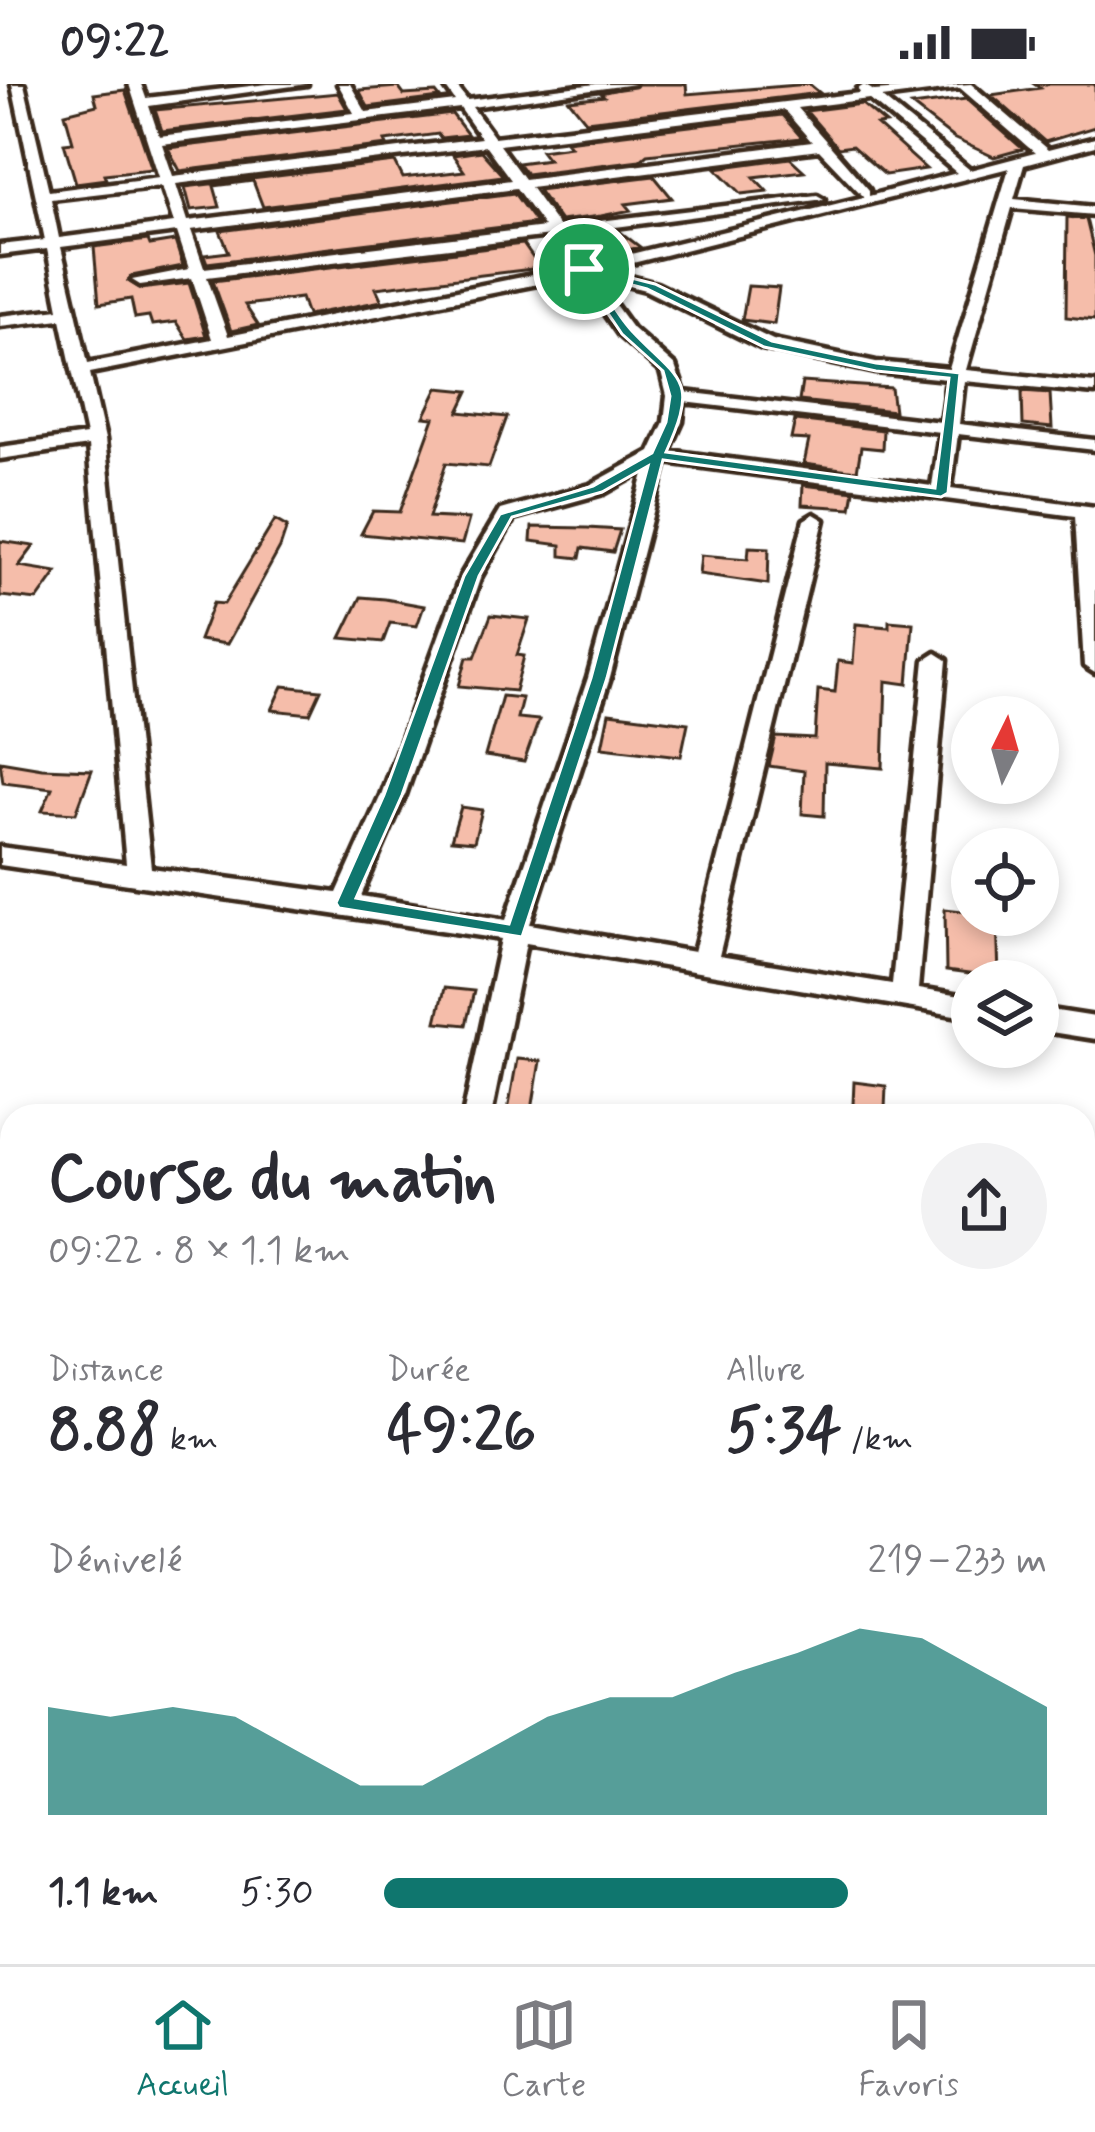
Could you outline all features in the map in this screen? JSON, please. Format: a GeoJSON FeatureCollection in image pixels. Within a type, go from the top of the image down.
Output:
{"type":"FeatureCollection","features":[{"type":"Feature","properties":{"kind":"street"},"geometry":{"type":"LineString","coordinates":[[18,84],[96,439],[139,875]]}},
{"type":"Feature","properties":{"kind":"street"},"geometry":{"type":"LineString","coordinates":[[135,84],[221,341]]}},
{"type":"Feature","properties":{"kind":"street"},"geometry":{"type":"LineString","coordinates":[[141,103],[301,84]]}},
{"type":"Feature","properties":{"kind":"street"},"geometry":{"type":"LineString","coordinates":[[344,84],[362,116]]}},
{"type":"Feature","properties":{"kind":"street"},"geometry":{"type":"LineString","coordinates":[[449,84],[626,332],[669,370],[676,396],[673,422],[658,455],[599,678],[515,932],[479,1104]]}},
{"type":"Feature","properties":{"kind":"street"},"geometry":{"type":"LineString","coordinates":[[154,141],[464,104],[551,88],[628,84]]}},
{"type":"Feature","properties":{"kind":"street"},"geometry":{"type":"LineString","coordinates":[[858,84],[967,176]]}},
{"type":"Feature","properties":{"kind":"street"},"geometry":{"type":"LineString","coordinates":[[43,196],[963,84],[1047,157]]}},
{"type":"Feature","properties":{"kind":"street"},"geometry":{"type":"LineString","coordinates":[[787,105],[864,193]]}},
{"type":"Feature","properties":{"kind":"street"},"geometry":{"type":"LineString","coordinates":[[80,370],[658,255],[1095,142]]}},
{"type":"Feature","properties":{"kind":"street"},"geometry":{"type":"LineString","coordinates":[[0,250],[822,145]]}},
{"type":"Feature","properties":{"kind":"street"},"geometry":{"type":"LineString","coordinates":[[941,493],[956,375],[1018,162]]}},
{"type":"Feature","properties":{"kind":"street"},"geometry":{"type":"LineString","coordinates":[[140,280],[922,186]]}},
{"type":"Feature","properties":{"kind":"street"},"geometry":{"type":"LineString","coordinates":[[1006,203],[1095,211]]}},
{"type":"Feature","properties":{"kind":"street"},"geometry":{"type":"LineString","coordinates":[[584,269],[651,287],[768,344],[876,367],[1095,388]]}},
{"type":"Feature","properties":{"kind":"street"},"geometry":{"type":"LineString","coordinates":[[0,321],[68,313]]}},
{"type":"Feature","properties":{"kind":"street"},"geometry":{"type":"LineString","coordinates":[[676,396],[1095,446]]}},
{"type":"Feature","properties":{"kind":"street"},"geometry":{"type":"LineString","coordinates":[[0,452],[96,439]]}},
{"type":"Feature","properties":{"kind":"street"},"geometry":{"type":"LineString","coordinates":[[345,903],[393,795],[471,576],[507,514],[598,489],[658,455],[1089,513],[1095,666]]}},
{"type":"Feature","properties":{"kind":"street"},"geometry":{"type":"LineString","coordinates":[[704,963],[814,520]]}},
{"type":"Feature","properties":{"kind":"street"},"geometry":{"type":"LineString","coordinates":[[904,997],[936,660]]}},
{"type":"Feature","properties":{"kind":"street"},"geometry":{"type":"LineString","coordinates":[[0,856],[345,903],[951,1005]]}},
{"type":"Feature","properties":{"kind":"street"},"geometry":{"type":"LineString","coordinates":[[1059,1022],[1095,1028]]}},
{"type":"Feature","properties":{"kind":"building"},"geometry":{"type":"Polygon","coordinates":[[[638,84],[686,84],[687,94],[809,84],[820,93],[586,121],[569,100],[604,96],[601,93],[638,84]]]}},
{"type":"Feature","properties":{"kind":"building"},"geometry":{"type":"Polygon","coordinates":[[[1034,84],[1095,84],[1095,127],[1045,142],[991,95],[1040,88],[1034,84]]]}},
{"type":"Feature","properties":{"kind":"building"},"geometry":{"type":"Polygon","coordinates":[[[398,87],[404,95],[436,93],[440,98],[368,107],[359,90],[398,87]]]}},
{"type":"Feature","properties":{"kind":"building"},"geometry":{"type":"Polygon","coordinates":[[[125,90],[152,169],[104,174],[106,179],[76,183],[64,143],[73,142],[65,113],[97,105],[94,94],[125,90]]]}},
{"type":"Feature","properties":{"kind":"building"},"geometry":{"type":"Polygon","coordinates":[[[338,93],[347,109],[162,131],[155,110],[338,93]]]}},
{"type":"Feature","properties":{"kind":"building"},"geometry":{"type":"Polygon","coordinates":[[[966,99],[1023,149],[994,157],[953,138],[912,106],[966,99]]]}},
{"type":"Feature","properties":{"kind":"building"},"geometry":{"type":"Polygon","coordinates":[[[862,104],[886,124],[877,125],[926,169],[885,175],[852,146],[838,148],[806,111],[862,104]]]}},
{"type":"Feature","properties":{"kind":"building"},"geometry":{"type":"Polygon","coordinates":[[[452,114],[468,135],[441,138],[438,134],[385,141],[387,145],[180,171],[168,148],[452,114]]]}},
{"type":"Feature","properties":{"kind":"building"},"geometry":{"type":"Polygon","coordinates":[[[782,115],[802,138],[647,154],[640,160],[526,174],[518,163],[548,159],[541,150],[570,146],[566,141],[782,115]]]}},
{"type":"Feature","properties":{"kind":"building"},"geometry":{"type":"Polygon","coordinates":[[[481,151],[503,176],[263,207],[253,181],[214,186],[220,207],[191,210],[185,187],[395,162],[403,178],[464,171],[453,155],[481,151]]]}},
{"type":"Feature","properties":{"kind":"building"},"geometry":{"type":"Polygon","coordinates":[[[790,158],[804,171],[754,177],[767,191],[742,194],[716,168],[790,158]]]}},
{"type":"Feature","properties":{"kind":"building"},"geometry":{"type":"Polygon","coordinates":[[[654,176],[672,198],[560,221],[538,190],[654,176]]]}},
{"type":"Feature","properties":{"kind":"building"},"geometry":{"type":"Polygon","coordinates":[[[514,193],[536,223],[207,263],[204,255],[229,252],[220,231],[514,193]]]}},
{"type":"Feature","properties":{"kind":"building"},"geometry":{"type":"Polygon","coordinates":[[[1067,217],[1086,219],[1095,256],[1095,320],[1066,317],[1067,217]]]}},
{"type":"Feature","properties":{"kind":"building"},"geometry":{"type":"Polygon","coordinates":[[[619,231],[640,247],[596,258],[572,237],[619,231]]]}},
{"type":"Feature","properties":{"kind":"building"},"geometry":{"type":"Polygon","coordinates":[[[148,240],[150,245],[175,241],[183,266],[131,276],[128,281],[141,289],[189,283],[206,336],[187,339],[176,322],[152,325],[149,316],[135,318],[131,299],[99,304],[94,247],[148,240]]]}},
{"type":"Feature","properties":{"kind":"building"},"geometry":{"type":"Polygon","coordinates":[[[523,244],[540,268],[376,288],[382,301],[307,315],[301,298],[245,305],[258,325],[231,331],[213,281],[523,244]]]}},
{"type":"Feature","properties":{"kind":"building"},"geometry":{"type":"Polygon","coordinates":[[[748,286],[779,288],[774,324],[742,320],[748,286]]]}},
{"type":"Feature","properties":{"kind":"building"},"geometry":{"type":"Polygon","coordinates":[[[802,382],[891,388],[894,411],[799,401],[802,382]]]}},
{"type":"Feature","properties":{"kind":"building"},"geometry":{"type":"Polygon","coordinates":[[[438,388],[469,391],[459,412],[507,417],[489,467],[446,463],[429,517],[469,519],[462,544],[361,534],[373,511],[400,512],[434,418],[424,417],[438,388]]]}},
{"type":"Feature","properties":{"kind":"building"},"geometry":{"type":"Polygon","coordinates":[[[1022,391],[1050,393],[1052,428],[1023,425],[1022,391]]]}},
{"type":"Feature","properties":{"kind":"building"},"geometry":{"type":"Polygon","coordinates":[[[795,420],[883,430],[882,449],[861,447],[857,471],[804,464],[809,440],[791,439],[795,420]]]}},
{"type":"Feature","properties":{"kind":"building"},"geometry":{"type":"Polygon","coordinates":[[[803,485],[854,491],[851,508],[802,505],[803,485]]]}},
{"type":"Feature","properties":{"kind":"building"},"geometry":{"type":"Polygon","coordinates":[[[275,520],[287,527],[280,548],[227,644],[199,640],[213,603],[224,604],[275,520]]]}},
{"type":"Feature","properties":{"kind":"building"},"geometry":{"type":"Polygon","coordinates":[[[532,527],[620,530],[613,552],[582,548],[580,558],[561,556],[561,545],[531,541],[532,527]]]}},
{"type":"Feature","properties":{"kind":"building"},"geometry":{"type":"Polygon","coordinates":[[[0,541],[34,546],[19,566],[57,572],[37,600],[0,596],[0,541]]]}},
{"type":"Feature","properties":{"kind":"building"},"geometry":{"type":"Polygon","coordinates":[[[749,547],[769,548],[768,584],[699,574],[701,555],[748,559],[749,547]]]}},
{"type":"Feature","properties":{"kind":"building"},"geometry":{"type":"Polygon","coordinates":[[[361,597],[424,606],[417,626],[390,623],[383,642],[341,638],[361,597]]]}},
{"type":"Feature","properties":{"kind":"building"},"geometry":{"type":"Polygon","coordinates":[[[491,615],[529,619],[517,655],[524,656],[515,691],[459,686],[467,657],[475,657],[491,615]]]}},
{"type":"Feature","properties":{"kind":"building"},"geometry":{"type":"Polygon","coordinates":[[[889,621],[913,623],[908,684],[886,681],[883,768],[825,763],[824,816],[802,814],[804,771],[769,766],[776,737],[815,739],[818,690],[835,692],[838,661],[853,663],[856,624],[889,627],[889,621]]]}},
{"type":"Feature","properties":{"kind":"building"},"geometry":{"type":"Polygon","coordinates":[[[283,686],[321,690],[310,714],[272,710],[283,686]]]}},
{"type":"Feature","properties":{"kind":"building"},"geometry":{"type":"Polygon","coordinates":[[[502,696],[522,698],[517,718],[539,720],[524,762],[485,756],[502,696]]]}},
{"type":"Feature","properties":{"kind":"building"},"geometry":{"type":"Polygon","coordinates":[[[609,713],[688,723],[681,756],[602,747],[609,713]]]}},
{"type":"Feature","properties":{"kind":"building"},"geometry":{"type":"Polygon","coordinates":[[[0,761],[92,770],[76,813],[42,811],[52,788],[3,782],[0,761]]]}},
{"type":"Feature","properties":{"kind":"building"},"geometry":{"type":"Polygon","coordinates":[[[461,807],[482,810],[474,842],[451,840],[461,807]]]}},
{"type":"Feature","properties":{"kind":"building"},"geometry":{"type":"Polygon","coordinates":[[[945,909],[951,910],[951,936],[998,936],[998,960],[951,960],[951,972],[946,971],[945,909]]]}},
{"type":"Feature","properties":{"kind":"building"},"geometry":{"type":"Polygon","coordinates":[[[444,988],[474,991],[466,1025],[436,1022],[444,988]]]}},
{"type":"Feature","properties":{"kind":"building"},"geometry":{"type":"Polygon","coordinates":[[[517,1059],[540,1061],[533,1104],[509,1104],[517,1059]]]}},
{"type":"Feature","properties":{"kind":"building"},"geometry":{"type":"Polygon","coordinates":[[[854,1082],[886,1086],[885,1104],[853,1104],[854,1082]]]}},
{"type":"Feature","properties":{"kind":"route"},"geometry":{"type":"LineString","coordinates":[[584,269],[626,332],[669,370],[676,396],[673,422],[658,455],[599,678],[515,932],[345,903],[393,795],[471,576],[507,514],[598,489],[658,455],[941,493],[956,375],[876,367],[768,344],[651,287],[584,269]]}}]}
